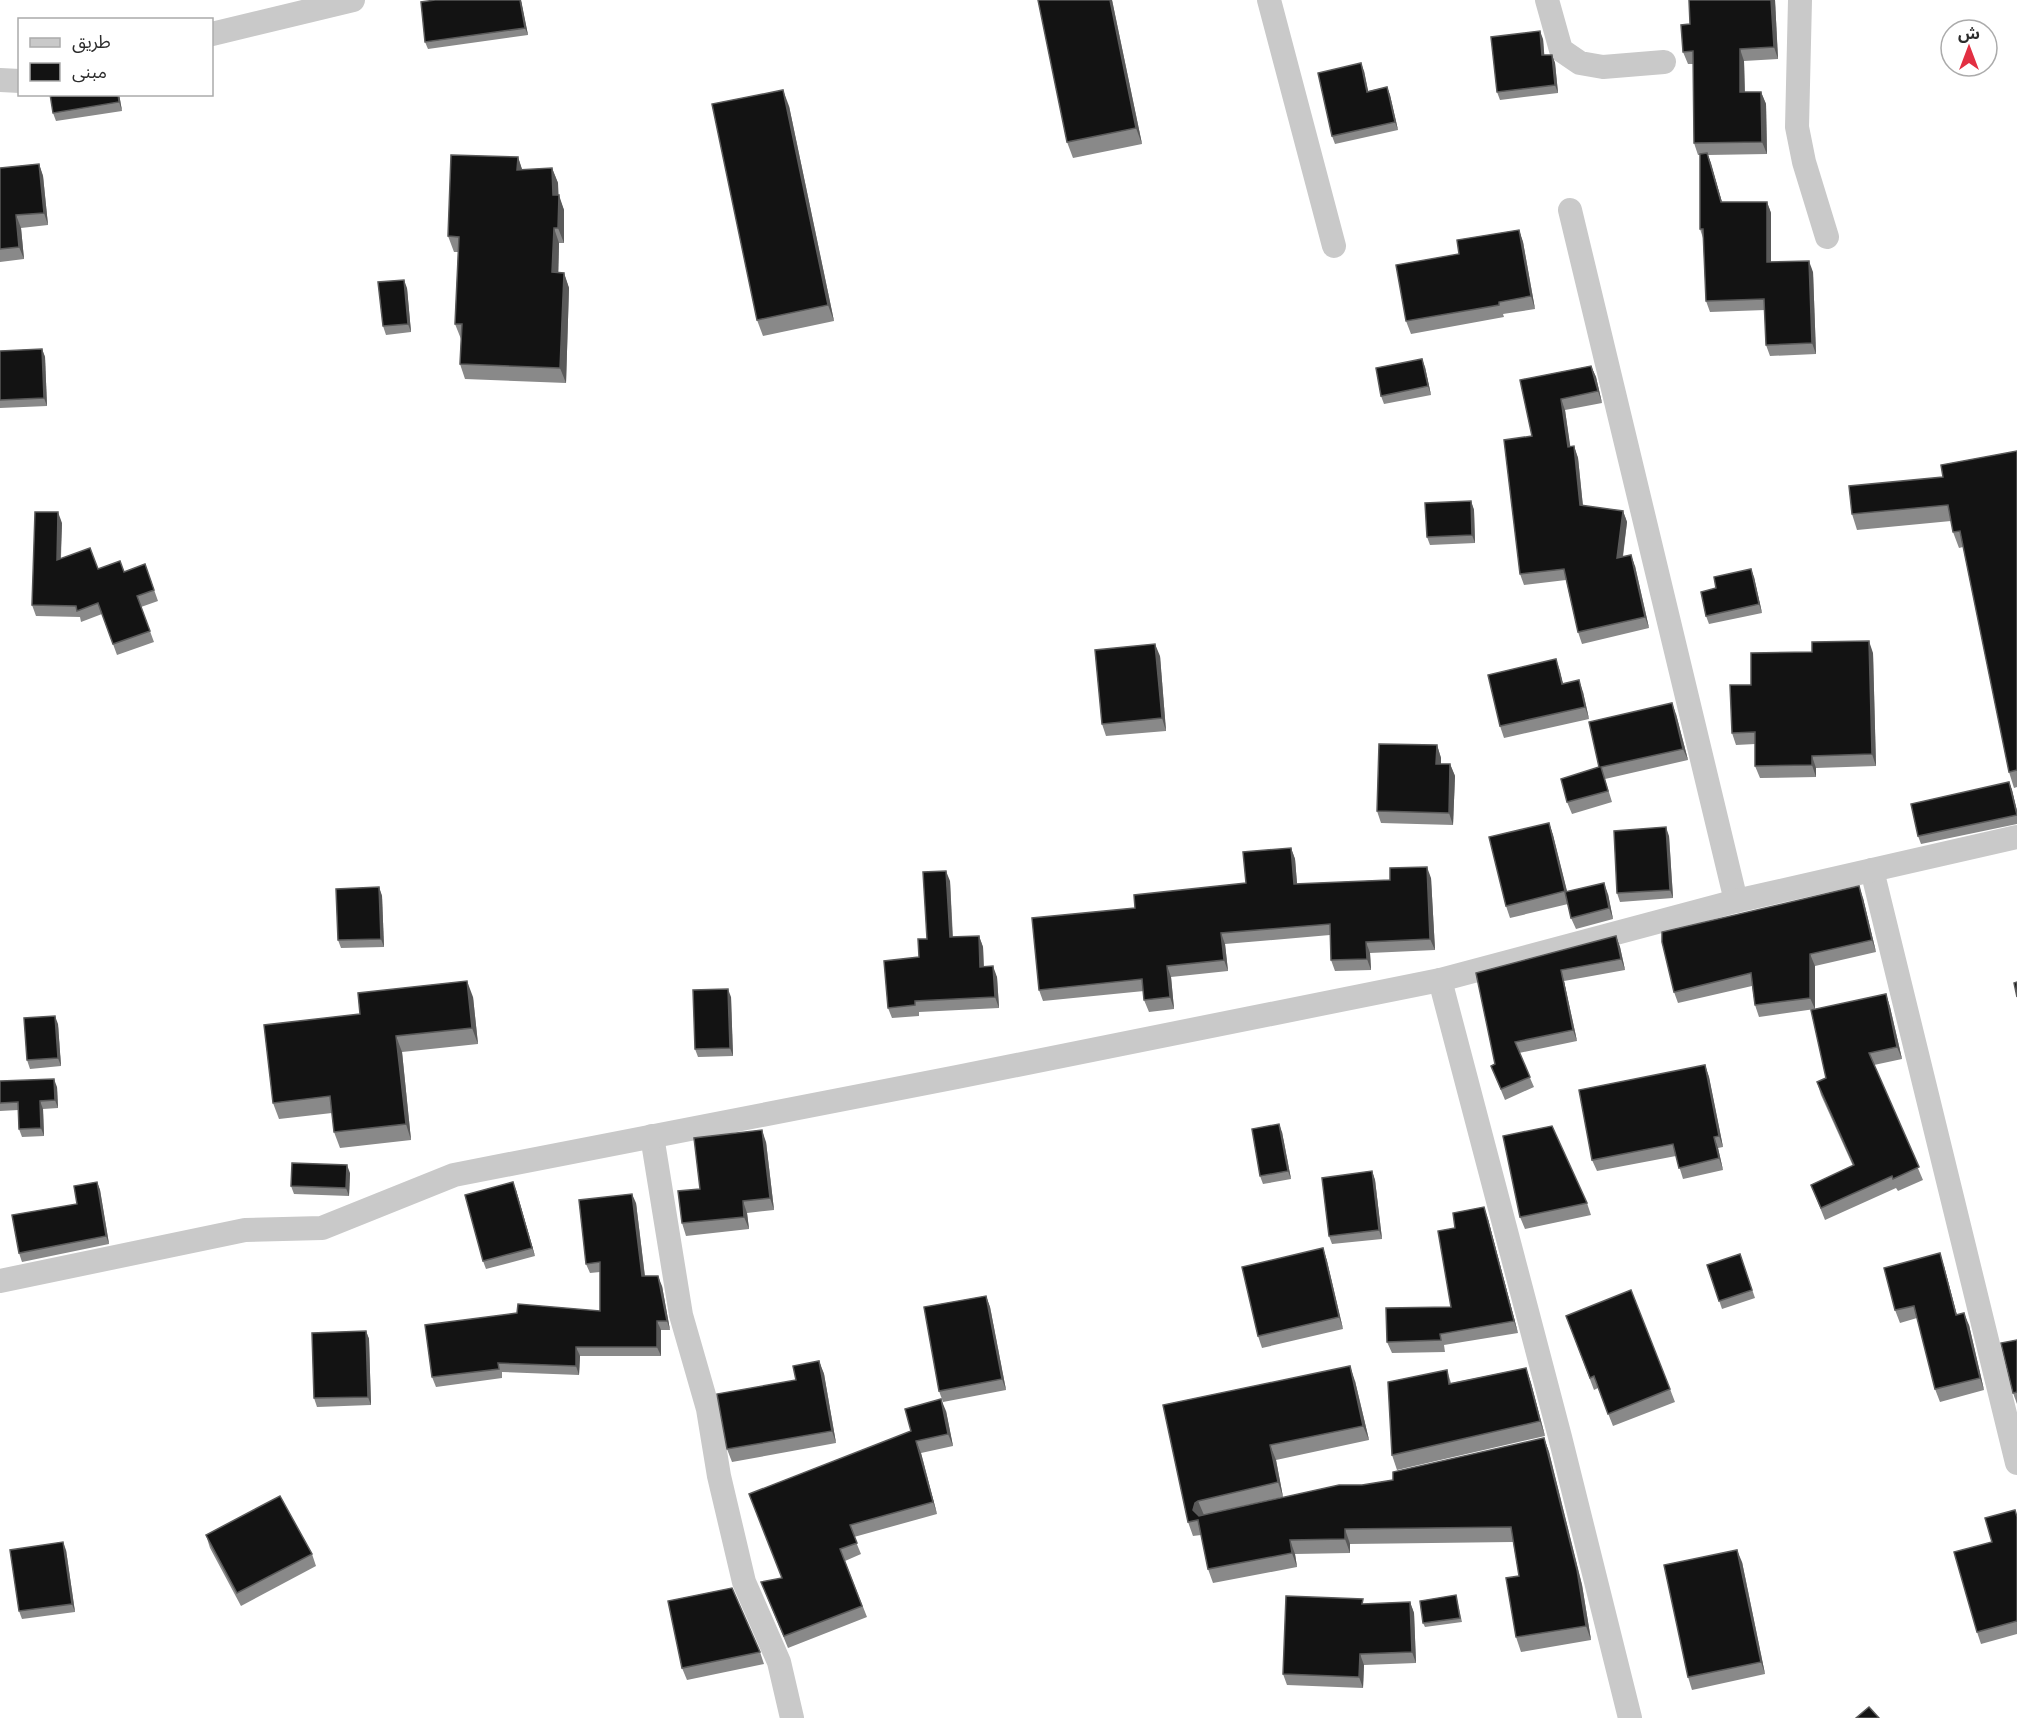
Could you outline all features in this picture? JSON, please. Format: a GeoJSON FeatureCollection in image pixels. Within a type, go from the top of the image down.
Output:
{"type":"FeatureCollection","features":[{"type":"Feature","properties":{"kind":"street"},"geometry":{"type":"LineString","coordinates":[[213,34],[353,0]]}},
{"type":"Feature","properties":{"kind":"street"},"geometry":{"type":"LineString","coordinates":[[1269,0],[1334,246]]}},
{"type":"Feature","properties":{"kind":"street"},"geometry":{"type":"LineString","coordinates":[[1547,0],[1561,50],[1580,63],[1603,67],[1664,62]]}},
{"type":"Feature","properties":{"kind":"street"},"geometry":{"type":"LineString","coordinates":[[1800,0],[1797,127],[1804,162],[1827,237]]}},
{"type":"Feature","properties":{"kind":"street"},"geometry":{"type":"LineString","coordinates":[[0,80],[18,81]]}},
{"type":"Feature","properties":{"kind":"street"},"geometry":{"type":"LineString","coordinates":[[1570,210],[1736,901]]}},
{"type":"Feature","properties":{"kind":"street"},"geometry":{"type":"LineString","coordinates":[[0,1281],[245,1230],[322,1228],[454,1175],[1440,980],[1736,901],[2017,837]]}},
{"type":"Feature","properties":{"kind":"street"},"geometry":{"type":"LineString","coordinates":[[1872,870],[2017,1463]]}},
{"type":"Feature","properties":{"kind":"street"},"geometry":{"type":"LineString","coordinates":[[1440,980],[1560,1437],[1630,1718]]}},
{"type":"Feature","properties":{"kind":"street"},"geometry":{"type":"LineString","coordinates":[[652,1136],[681,1315],[708,1410],[721,1486],[744,1582],[779,1662],[792,1718]]}},
{"type":"Feature","properties":{"kind":"building"},"geometry":{"type":"Polygon","coordinates":[[[520,0],[525,28],[425,42],[421,2],[520,0]]]}},
{"type":"Feature","properties":{"kind":"building"},"geometry":{"type":"Polygon","coordinates":[[[1038,0],[1110,0],[1136,128],[1067,142],[1038,0]]]}},
{"type":"Feature","properties":{"kind":"building"},"geometry":{"type":"Polygon","coordinates":[[[1689,0],[1771,0],[1774,47],[1740,49],[1740,92],[1761,92],[1762,142],[1694,143],[1693,51],[1683,52],[1681,25],[1690,24],[1689,0]]]}},
{"type":"Feature","properties":{"kind":"building"},"geometry":{"type":"Polygon","coordinates":[[[1540,31],[1542,55],[1552,55],[1555,85],[1497,92],[1491,37],[1540,31]]]}},
{"type":"Feature","properties":{"kind":"building"},"geometry":{"type":"Polygon","coordinates":[[[1361,63],[1367,92],[1387,87],[1395,122],[1332,136],[1318,73],[1361,63]]]}},
{"type":"Feature","properties":{"kind":"building"},"geometry":{"type":"Polygon","coordinates":[[[783,90],[828,305],[757,320],[712,104],[783,90]]]}},
{"type":"Feature","properties":{"kind":"building"},"geometry":{"type":"Polygon","coordinates":[[[50,96],[118,96],[119,102],[53,113],[50,96]]]}},
{"type":"Feature","properties":{"kind":"building"},"geometry":{"type":"Polygon","coordinates":[[[1707,153],[1721,202],[1767,202],[1767,262],[1809,261],[1812,343],[1766,345],[1764,299],[1706,301],[1703,229],[1700,229],[1700,154],[1707,153]]]}},
{"type":"Feature","properties":{"kind":"building"},"geometry":{"type":"Polygon","coordinates":[[[451,155],[518,157],[517,170],[552,168],[553,195],[559,195],[558,228],[554,228],[552,272],[564,273],[560,368],[460,364],[462,324],[455,324],[459,237],[448,236],[451,155]]]}},
{"type":"Feature","properties":{"kind":"building"},"geometry":{"type":"Polygon","coordinates":[[[39,164],[44,213],[16,215],[19,247],[0,249],[0,168],[39,164]]]}},
{"type":"Feature","properties":{"kind":"building"},"geometry":{"type":"Polygon","coordinates":[[[1519,230],[1531,296],[1499,302],[1499,305],[1406,321],[1396,265],[1459,254],[1457,240],[1519,230]]]}},
{"type":"Feature","properties":{"kind":"building"},"geometry":{"type":"Polygon","coordinates":[[[404,280],[408,324],[383,326],[378,282],[404,280]]]}},
{"type":"Feature","properties":{"kind":"building"},"geometry":{"type":"Polygon","coordinates":[[[42,349],[44,398],[0,400],[0,351],[42,349]]]}},
{"type":"Feature","properties":{"kind":"building"},"geometry":{"type":"Polygon","coordinates":[[[1422,359],[1428,386],[1381,396],[1376,368],[1422,359]]]}},
{"type":"Feature","properties":{"kind":"building"},"geometry":{"type":"Polygon","coordinates":[[[1591,366],[1598,391],[1561,399],[1568,447],[1574,446],[1580,505],[1623,511],[1617,558],[1631,555],[1645,617],[1578,632],[1564,569],[1520,574],[1504,440],[1532,436],[1520,380],[1591,366]]]}},
{"type":"Feature","properties":{"kind":"building"},"geometry":{"type":"Polygon","coordinates":[[[2017,451],[2017,770],[2009,772],[1960,531],[1953,532],[1948,505],[1852,514],[1849,486],[1943,477],[1941,465],[2017,451]]]}},
{"type":"Feature","properties":{"kind":"building"},"geometry":{"type":"Polygon","coordinates":[[[1471,501],[1472,535],[1427,537],[1425,503],[1471,501]]]}},
{"type":"Feature","properties":{"kind":"building"},"geometry":{"type":"Polygon","coordinates":[[[35,512],[58,512],[57,560],[90,548],[98,569],[120,561],[124,572],[145,564],[154,590],[137,596],[150,631],[113,644],[98,603],[77,611],[76,606],[32,605],[35,512]]]}},
{"type":"Feature","properties":{"kind":"building"},"geometry":{"type":"Polygon","coordinates":[[[1751,569],[1759,604],[1706,616],[1701,592],[1716,588],[1714,577],[1751,569]]]}},
{"type":"Feature","properties":{"kind":"building"},"geometry":{"type":"Polygon","coordinates":[[[1869,641],[1872,754],[1812,756],[1812,765],[1755,766],[1755,732],[1732,733],[1730,685],[1751,685],[1751,653],[1812,652],[1812,642],[1869,641]]]}},
{"type":"Feature","properties":{"kind":"building"},"geometry":{"type":"Polygon","coordinates":[[[1155,644],[1162,718],[1102,724],[1095,650],[1155,644]]]}},
{"type":"Feature","properties":{"kind":"building"},"geometry":{"type":"Polygon","coordinates":[[[1556,659],[1562,684],[1579,680],[1585,707],[1500,726],[1488,675],[1556,659]]]}},
{"type":"Feature","properties":{"kind":"building"},"geometry":{"type":"Polygon","coordinates":[[[1672,703],[1683,749],[1601,767],[1608,791],[1567,802],[1561,779],[1599,767],[1589,722],[1672,703]]]}},
{"type":"Feature","properties":{"kind":"building"},"geometry":{"type":"Polygon","coordinates":[[[1379,744],[1437,745],[1436,764],[1450,764],[1449,813],[1377,811],[1379,744]]]}},
{"type":"Feature","properties":{"kind":"building"},"geometry":{"type":"Polygon","coordinates":[[[2009,782],[2017,815],[1918,836],[1911,804],[2009,782]]]}},
{"type":"Feature","properties":{"kind":"building"},"geometry":{"type":"Polygon","coordinates":[[[1549,823],[1565,891],[1506,906],[1489,837],[1549,823]]]}},
{"type":"Feature","properties":{"kind":"building"},"geometry":{"type":"Polygon","coordinates":[[[1666,827],[1670,890],[1617,893],[1614,831],[1666,827]]]}},
{"type":"Feature","properties":{"kind":"building"},"geometry":{"type":"Polygon","coordinates":[[[1291,848],[1294,884],[1390,880],[1390,868],[1427,867],[1430,939],[1366,942],[1367,959],[1331,960],[1330,924],[1221,933],[1224,960],[1167,966],[1170,997],[1144,1000],[1142,979],[1039,990],[1032,918],[1135,908],[1134,895],[1246,883],[1243,852],[1291,848]]]}},
{"type":"Feature","properties":{"kind":"building"},"geometry":{"type":"Polygon","coordinates":[[[946,871],[950,937],[979,936],[980,967],[993,966],[995,997],[915,1001],[915,1005],[888,1008],[884,961],[919,957],[918,939],[927,939],[923,872],[946,871]]]}},
{"type":"Feature","properties":{"kind":"building"},"geometry":{"type":"Polygon","coordinates":[[[1604,883],[1609,908],[1571,918],[1565,892],[1604,883]]]}},
{"type":"Feature","properties":{"kind":"building"},"geometry":{"type":"Polygon","coordinates":[[[1859,886],[1872,940],[1810,954],[1810,998],[1755,1005],[1751,973],[1674,992],[1662,942],[1662,932],[1859,886]]]}},
{"type":"Feature","properties":{"kind":"building"},"geometry":{"type":"Polygon","coordinates":[[[379,887],[381,939],[338,940],[336,889],[379,887]]]}},
{"type":"Feature","properties":{"kind":"building"},"geometry":{"type":"Polygon","coordinates":[[[1616,936],[1621,959],[1561,970],[1573,1030],[1515,1042],[1530,1077],[1501,1089],[1491,1066],[1495,1064],[1476,973],[1616,936]]]}},
{"type":"Feature","properties":{"kind":"building"},"geometry":{"type":"Polygon","coordinates":[[[467,981],[472,1028],[396,1036],[406,1124],[334,1132],[330,1096],[273,1103],[264,1025],[360,1014],[358,993],[467,981]]]}},
{"type":"Feature","properties":{"kind":"building"},"geometry":{"type":"Polygon","coordinates":[[[728,989],[730,1048],[695,1049],[693,990],[728,989]]]}},
{"type":"Feature","properties":{"kind":"building"},"geometry":{"type":"Polygon","coordinates":[[[1886,994],[1897,1047],[1869,1053],[1919,1167],[1893,1179],[1892,1176],[1821,1208],[1811,1185],[1854,1165],[1817,1082],[1826,1078],[1811,1010],[1886,994]]]}},
{"type":"Feature","properties":{"kind":"building"},"geometry":{"type":"Polygon","coordinates":[[[55,1016],[58,1058],[27,1060],[24,1018],[55,1016]]]}},
{"type":"Feature","properties":{"kind":"building"},"geometry":{"type":"Polygon","coordinates":[[[1705,1065],[1719,1136],[1714,1137],[1719,1158],[1679,1168],[1673,1144],[1592,1160],[1579,1090],[1705,1065]]]}},
{"type":"Feature","properties":{"kind":"building"},"geometry":{"type":"Polygon","coordinates":[[[54,1079],[55,1100],[40,1101],[41,1128],[19,1129],[18,1102],[0,1103],[0,1081],[54,1079]]]}},
{"type":"Feature","properties":{"kind":"building"},"geometry":{"type":"Polygon","coordinates":[[[1279,1124],[1288,1171],[1260,1176],[1252,1129],[1279,1124]]]}},
{"type":"Feature","properties":{"kind":"building"},"geometry":{"type":"Polygon","coordinates":[[[1552,1126],[1587,1203],[1520,1217],[1503,1136],[1552,1126]]]}},
{"type":"Feature","properties":{"kind":"building"},"geometry":{"type":"Polygon","coordinates":[[[762,1130],[770,1198],[743,1201],[744,1217],[682,1223],[678,1191],[700,1189],[694,1138],[762,1130]]]}},
{"type":"Feature","properties":{"kind":"building"},"geometry":{"type":"Polygon","coordinates":[[[292,1163],[347,1165],[346,1188],[291,1186],[292,1163]]]}},
{"type":"Feature","properties":{"kind":"building"},"geometry":{"type":"Polygon","coordinates":[[[1372,1171],[1379,1230],[1329,1236],[1322,1178],[1372,1171]]]}},
{"type":"Feature","properties":{"kind":"building"},"geometry":{"type":"Polygon","coordinates":[[[97,1182],[106,1236],[19,1253],[12,1215],[77,1204],[74,1186],[97,1182]]]}},
{"type":"Feature","properties":{"kind":"building"},"geometry":{"type":"Polygon","coordinates":[[[513,1182],[532,1248],[483,1261],[465,1195],[513,1182]]]}},
{"type":"Feature","properties":{"kind":"building"},"geometry":{"type":"Polygon","coordinates":[[[632,1194],[642,1276],[658,1276],[667,1321],[657,1321],[657,1347],[576,1347],[576,1366],[498,1363],[499,1369],[432,1377],[425,1325],[517,1313],[518,1304],[600,1311],[600,1262],[586,1264],[579,1200],[632,1194]]]}},
{"type":"Feature","properties":{"kind":"building"},"geometry":{"type":"Polygon","coordinates":[[[1484,1207],[1514,1321],[1440,1334],[1441,1340],[1387,1342],[1386,1308],[1451,1307],[1438,1231],[1455,1228],[1453,1213],[1484,1207]]]}},
{"type":"Feature","properties":{"kind":"building"},"geometry":{"type":"Polygon","coordinates":[[[1323,1248],[1339,1317],[1258,1336],[1242,1267],[1323,1248]]]}},
{"type":"Feature","properties":{"kind":"building"},"geometry":{"type":"Polygon","coordinates":[[[1940,1253],[1956,1315],[1964,1313],[1980,1378],[1935,1389],[1914,1306],[1895,1310],[1884,1268],[1940,1253]]]}},
{"type":"Feature","properties":{"kind":"building"},"geometry":{"type":"Polygon","coordinates":[[[1740,1254],[1752,1290],[1719,1301],[1707,1265],[1740,1254]]]}},
{"type":"Feature","properties":{"kind":"building"},"geometry":{"type":"Polygon","coordinates":[[[1631,1290],[1670,1389],[1608,1414],[1594,1376],[1590,1378],[1566,1316],[1631,1290]]]}},
{"type":"Feature","properties":{"kind":"building"},"geometry":{"type":"Polygon","coordinates":[[[986,1296],[1002,1379],[939,1391],[924,1307],[986,1296]]]}},
{"type":"Feature","properties":{"kind":"building"},"geometry":{"type":"Polygon","coordinates":[[[366,1331],[368,1397],[314,1398],[312,1333],[366,1331]]]}},
{"type":"Feature","properties":{"kind":"building"},"geometry":{"type":"Polygon","coordinates":[[[2017,1340],[2017,1392],[2013,1393],[2001,1343],[2017,1340]]]}},
{"type":"Feature","properties":{"kind":"building"},"geometry":{"type":"Polygon","coordinates":[[[819,1361],[832,1431],[727,1449],[717,1394],[796,1380],[793,1366],[819,1361]]]}},
{"type":"Feature","properties":{"kind":"building"},"geometry":{"type":"Polygon","coordinates":[[[1350,1366],[1363,1426],[1270,1445],[1278,1482],[1198,1501],[1193,1510],[1199,1516],[1339,1485],[1362,1485],[1393,1480],[1393,1472],[1544,1438],[1577,1570],[1586,1626],[1516,1637],[1506,1578],[1519,1576],[1511,1527],[1345,1529],[1345,1539],[1290,1540],[1292,1553],[1208,1569],[1198,1520],[1188,1522],[1163,1405],[1350,1366]]]}},
{"type":"Feature","properties":{"kind":"building"},"geometry":{"type":"Polygon","coordinates":[[[1526,1368],[1540,1421],[1392,1455],[1388,1382],[1447,1370],[1449,1384],[1526,1368]]]}},
{"type":"Feature","properties":{"kind":"building"},"geometry":{"type":"Polygon","coordinates":[[[941,1399],[948,1434],[916,1441],[933,1502],[850,1525],[857,1543],[840,1549],[862,1606],[784,1636],[761,1582],[782,1578],[749,1494],[911,1431],[905,1409],[941,1399]]]}},
{"type":"Feature","properties":{"kind":"building"},"geometry":{"type":"Polygon","coordinates":[[[280,1496],[312,1554],[237,1593],[206,1535],[280,1496]]]}},
{"type":"Feature","properties":{"kind":"building"},"geometry":{"type":"Polygon","coordinates":[[[2015,1510],[2017,1517],[2017,1621],[1977,1632],[1954,1552],[1992,1542],[1985,1518],[2015,1510]]]}},
{"type":"Feature","properties":{"kind":"building"},"geometry":{"type":"Polygon","coordinates":[[[63,1542],[72,1604],[19,1611],[10,1550],[63,1542]]]}},
{"type":"Feature","properties":{"kind":"building"},"geometry":{"type":"Polygon","coordinates":[[[1737,1550],[1761,1662],[1688,1677],[1664,1565],[1737,1550]]]}},
{"type":"Feature","properties":{"kind":"building"},"geometry":{"type":"Polygon","coordinates":[[[732,1588],[760,1652],[682,1668],[668,1601],[732,1588]]]}},
{"type":"Feature","properties":{"kind":"building"},"geometry":{"type":"Polygon","coordinates":[[[1456,1595],[1460,1618],[1423,1623],[1420,1601],[1456,1595]]]}},
{"type":"Feature","properties":{"kind":"building"},"geometry":{"type":"Polygon","coordinates":[[[1286,1596],[1363,1599],[1362,1604],[1410,1602],[1412,1652],[1360,1654],[1359,1677],[1283,1674],[1286,1596]]]}},
{"type":"Feature","properties":{"kind":"building"},"geometry":{"type":"Polygon","coordinates":[[[1869,1707],[1879,1718],[1856,1718],[1869,1707]]]}}]}
